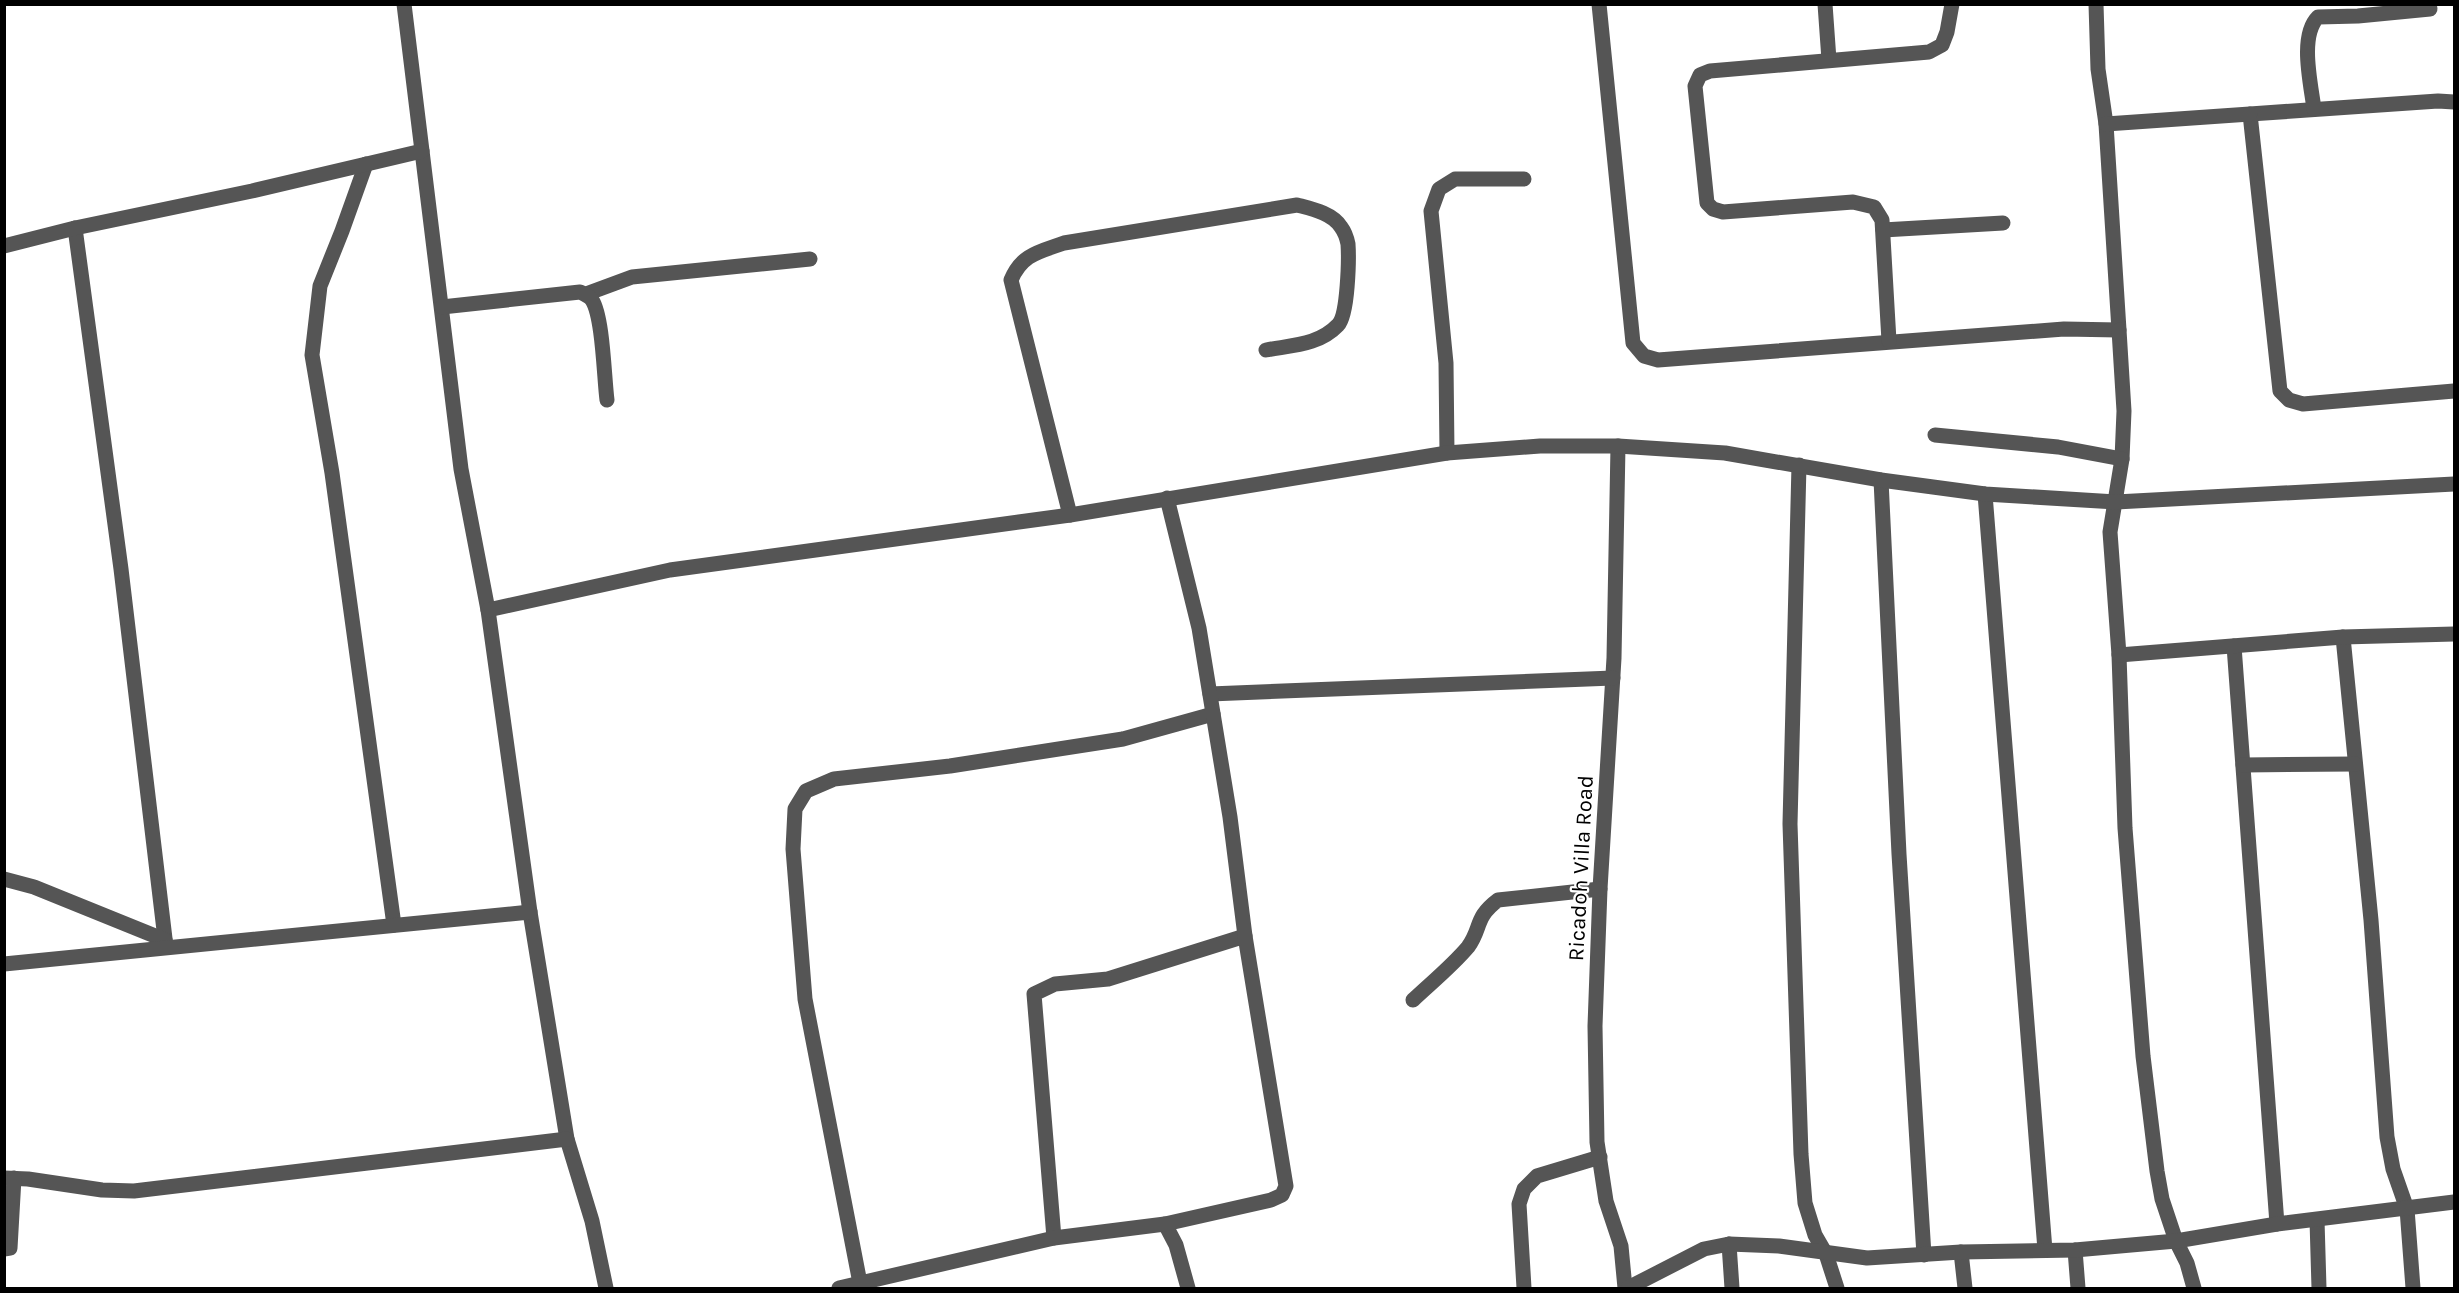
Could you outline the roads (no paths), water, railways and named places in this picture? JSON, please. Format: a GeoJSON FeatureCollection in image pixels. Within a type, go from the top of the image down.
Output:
{"type":"FeatureCollection","features":[{"type":"Feature","properties":{"kind":"street"},"geometry":{"type":"LineString","coordinates":[[404,4],[461,469],[488,610],[530,912],[567,1139],[592,1221],[606,1288]]}},
{"type":"Feature","properties":{"kind":"street"},"geometry":{"type":"LineString","coordinates":[[1599,4],[1633,343],[1644,356],[1658,360],[2064,329],[2119,330]]}},
{"type":"Feature","properties":{"kind":"street"},"geometry":{"type":"LineString","coordinates":[[1826,4],[1829,60]]}},
{"type":"Feature","properties":{"kind":"street"},"geometry":{"type":"LineString","coordinates":[[1889,341],[1882,220],[1874,207],[1853,202],[1723,212],[1713,209],[1707,203],[1695,86],[1700,75],[1710,71],[1929,52],[1942,45],[1947,33],[1952,4]]}},
{"type":"Feature","properties":{"kind":"street"},"geometry":{"type":"LineString","coordinates":[[2096,4],[2098,69],[2106,124],[2124,411],[2122,459],[2110,532],[2119,655],[2125,828],[2143,1056],[2157,1171],[2162,1199],[2176,1241],[2187,1263],[2194,1288]]}},
{"type":"Feature","properties":{"kind":"street"},"geometry":{"type":"LineString","coordinates":[[2314,109],[2308,58],[2309,34],[2312,23],[2318,17],[2358,16],[2430,9]]}},
{"type":"Feature","properties":{"kind":"street"},"geometry":{"type":"LineString","coordinates":[[2106,124],[2438,100],[2454,102]]}},
{"type":"Feature","properties":{"kind":"street"},"geometry":{"type":"LineString","coordinates":[[2250,114],[2280,391],[2289,400],[2303,404],[2454,391]]}},
{"type":"Feature","properties":{"kind":"street"},"geometry":{"type":"LineString","coordinates":[[4,246],[75,228],[252,191],[422,151]]}},
{"type":"Feature","properties":{"kind":"street"},"geometry":{"type":"LineString","coordinates":[[366,164],[320,286],[312,355],[332,473],[394,925]]}},
{"type":"Feature","properties":{"kind":"street"},"geometry":{"type":"LineString","coordinates":[[1447,453],[1446,363],[1431,211],[1438,189],[1455,178],[1524,179]]}},
{"type":"Feature","properties":{"kind":"street"},"geometry":{"type":"LineString","coordinates":[[1070,515],[1011,280],[1018,265],[1030,256],[1064,243],[1297,205],[1314,209],[1341,226],[1348,242],[1345,302],[1341,323],[1319,340],[1266,350]]}},
{"type":"Feature","properties":{"kind":"street"},"geometry":{"type":"LineString","coordinates":[[1883,230],[2003,223]]}},
{"type":"Feature","properties":{"kind":"street"},"geometry":{"type":"LineString","coordinates":[[75,228],[121,569],[166,944]]}},
{"type":"Feature","properties":{"kind":"street"},"geometry":{"type":"LineString","coordinates":[[586,294],[632,277],[810,259]]}},
{"type":"Feature","properties":{"kind":"street"},"geometry":{"type":"LineString","coordinates":[[442,307],[580,292],[586,294],[591,298],[597,313],[607,400]]}},
{"type":"Feature","properties":{"kind":"street"},"geometry":{"type":"LineString","coordinates":[[1935,435],[2058,447],[2122,459]]}},
{"type":"Feature","properties":{"kind":"street"},"geometry":{"type":"LineString","coordinates":[[488,610],[670,570],[1070,515],[1447,453],[1540,446],[1618,446],[1725,453],[1881,480],[1985,494],[2116,502],[2454,484]]}},
{"type":"Feature","properties":{"kind":"street","name":"Ricadoh Villa Road"},"geometry":{"type":"LineString","coordinates":[[1618,446],[1612,678],[1595,1026],[1597,1142],[1606,1201],[1621,1246],[1626,1288]]}},
{"type":"Feature","properties":{"kind":"street"},"geometry":{"type":"LineString","coordinates":[[1799,465],[1790,824],[1801,1154],[1805,1203],[1815,1235],[1826,1254],[1837,1288]]}},
{"type":"Feature","properties":{"kind":"street"},"geometry":{"type":"LineString","coordinates":[[1881,480],[1899,854],[1924,1255]]}},
{"type":"Feature","properties":{"kind":"street"},"geometry":{"type":"LineString","coordinates":[[1985,494],[2045,1250]]}},
{"type":"Feature","properties":{"kind":"street"},"geometry":{"type":"LineString","coordinates":[[839,1288],[1054,1238],[1165,1224],[1271,1200],[1282,1195],[1286,1186],[1245,936],[1230,817],[1199,628],[1167,498]]}},
{"type":"Feature","properties":{"kind":"street"},"geometry":{"type":"LineString","coordinates":[[2119,655],[2343,638],[2454,637]]}},
{"type":"Feature","properties":{"kind":"street"},"geometry":{"type":"LineString","coordinates":[[2343,638],[2371,920],[2387,1137],[2393,1169],[2407,1209],[2413,1288]]}},
{"type":"Feature","properties":{"kind":"street"},"geometry":{"type":"LineString","coordinates":[[2234,646],[2277,1224]]}},
{"type":"Feature","properties":{"kind":"street"},"geometry":{"type":"LineString","coordinates":[[1210,693],[1612,678]]}},
{"type":"Feature","properties":{"kind":"street"},"geometry":{"type":"LineString","coordinates":[[860,1283],[805,999],[793,849],[795,809],[806,791],[834,779],[950,766],[1123,739],[1213,714]]}},
{"type":"Feature","properties":{"kind":"street"},"geometry":{"type":"LineString","coordinates":[[2242,765],[2355,764]]}},
{"type":"Feature","properties":{"kind":"street"},"geometry":{"type":"LineString","coordinates":[[4,879],[63,898],[166,944]]}},
{"type":"Feature","properties":{"kind":"street"},"geometry":{"type":"LineString","coordinates":[[1413,1000],[1468,946],[1479,920],[1488,907],[1498,900],[1600,889]]}},
{"type":"Feature","properties":{"kind":"street"},"geometry":{"type":"LineString","coordinates":[[4,964],[166,944],[530,912]]}},
{"type":"Feature","properties":{"kind":"street"},"geometry":{"type":"LineString","coordinates":[[1054,1238],[1034,994],[1055,984],[1108,979],[1245,936]]}},
{"type":"Feature","properties":{"kind":"street"},"geometry":{"type":"LineString","coordinates":[[4,1249],[10,1248],[9,1178],[102,1191],[134,1191],[567,1139]]}},
{"type":"Feature","properties":{"kind":"street"},"geometry":{"type":"LineString","coordinates":[[1524,1288],[1519,1204],[1524,1189],[1537,1176],[1600,1157]]}},
{"type":"Feature","properties":{"kind":"street"},"geometry":{"type":"LineString","coordinates":[[1626,1288],[1704,1250],[1729,1245],[1779,1246],[1867,1258],[1961,1252],[2075,1250],[2176,1241],[2277,1224],[2454,1202]]}},
{"type":"Feature","properties":{"kind":"street"},"geometry":{"type":"LineString","coordinates":[[2317,1220],[2319,1288]]}},
{"type":"Feature","properties":{"kind":"street"},"geometry":{"type":"LineString","coordinates":[[1165,1224],[1176,1245],[1188,1288]]}},
{"type":"Feature","properties":{"kind":"street"},"geometry":{"type":"LineString","coordinates":[[1729,1245],[1732,1288]]}},
{"type":"Feature","properties":{"kind":"street"},"geometry":{"type":"LineString","coordinates":[[2075,1250],[2078,1288]]}},
{"type":"Feature","properties":{"kind":"street"},"geometry":{"type":"LineString","coordinates":[[1961,1252],[1965,1288]]}}]}
